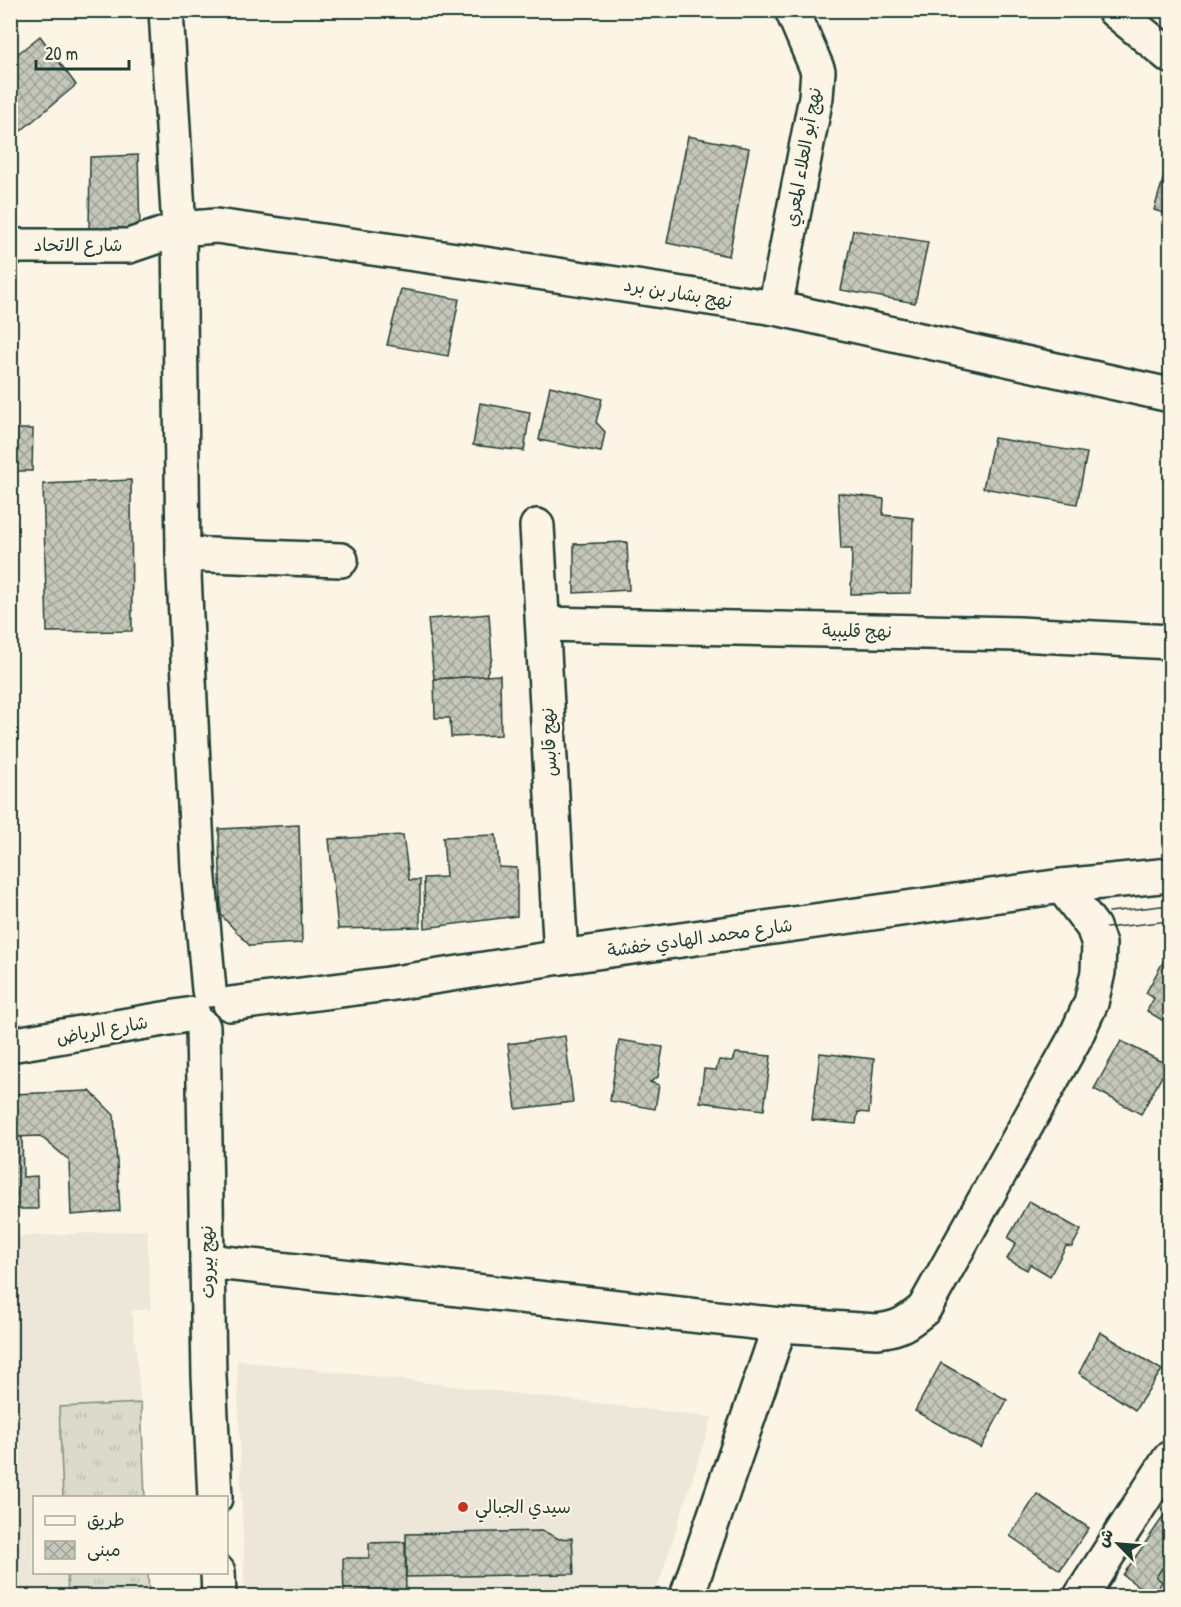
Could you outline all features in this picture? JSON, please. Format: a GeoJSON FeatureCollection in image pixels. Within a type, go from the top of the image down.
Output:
{"type":"FeatureCollection","features":[{"type":"Feature","properties":{"kind":"street","name":"نهج بيروت"},"geometry":{"type":"LineString","coordinates":[[166,10],[179,229],[183,554],[198,868],[209,1009],[207,1261],[209,1376],[215,1496]]}},
{"type":"Feature","properties":{"kind":"street","name":"نهج أبو العلاء المعري"},"geometry":{"type":"LineString","coordinates":[[775,308],[816,97],[818,71],[792,10]]}},
{"type":"Feature","properties":{"kind":"street"},"geometry":{"type":"LineString","coordinates":[[1114,10],[1166,46]]}},
{"type":"Feature","properties":{"kind":"street","name":"نهج بشار بن برد"},"geometry":{"type":"LineString","coordinates":[[179,229],[216,226],[775,308],[1170,395]]}},
{"type":"Feature","properties":{"kind":"street","name":"شارع الاتحاد"},"geometry":{"type":"LineString","coordinates":[[10,246],[129,246],[179,229]]}},
{"type":"Feature","properties":{"kind":"street","name":"نهج قابس"},"geometry":{"type":"LineString","coordinates":[[537,526],[561,957]]}},
{"type":"Feature","properties":{"kind":"street"},"geometry":{"type":"LineString","coordinates":[[183,554],[341,560]]}},
{"type":"Feature","properties":{"kind":"street","name":"نهج قليبية"},"geometry":{"type":"LineString","coordinates":[[543,624],[1019,634],[1170,642]]}},
{"type":"Feature","properties":{"kind":"street","name":"شارع محمد الهادي خفشة"},"geometry":{"type":"LineString","coordinates":[[209,1009],[1062,886],[1170,875]]}},
{"type":"Feature","properties":{"kind":"street"},"geometry":{"type":"LineString","coordinates":[[207,1261],[780,1325],[877,1331],[892,1330],[908,1323],[924,1309],[1075,1038],[1091,1003],[1098,972],[1099,944],[1093,927],[1062,886]]}},
{"type":"Feature","properties":{"kind":"street","name":"شارع الرياض"},"geometry":{"type":"LineString","coordinates":[[10,1045],[209,1009]]}},
{"type":"Feature","properties":{"kind":"street"},"geometry":{"type":"LineString","coordinates":[[687,1596],[780,1325]]}},
{"type":"Feature","properties":{"kind":"street"},"geometry":{"type":"LineString","coordinates":[[1081,1596],[1170,1458]]}},
{"type":"Feature","properties":{"kind":"street"},"geometry":{"type":"LineString","coordinates":[[218,1574],[219,1596]]}},
{"type":"Feature","properties":{"kind":"shaded area"},"geometry":{"type":"Polygon","coordinates":[[[147,1230],[151,1309],[132,1311],[141,1403],[60,1407],[63,1496],[33,1496],[33,1574],[67,1574],[68,1592],[11,1596],[10,1237],[147,1230]]]}},
{"type":"Feature","properties":{"kind":"shaded area","name":"سيدي الجبالي"},"geometry":{"type":"Polygon","coordinates":[[[237,1360],[712,1417],[655,1596],[245,1596],[237,1360]]]}},
{"type":"Feature","properties":{"kind":"green space"},"geometry":{"type":"Polygon","coordinates":[[[141,1403],[145,1496],[63,1496],[59,1407],[141,1403]]]}},
{"type":"Feature","properties":{"kind":"green space"},"geometry":{"type":"Polygon","coordinates":[[[67,1574],[148,1574],[149,1596],[68,1596],[67,1574]]]}},
{"type":"Feature","properties":{"kind":"building"},"geometry":{"type":"Polygon","coordinates":[[[40,36],[76,85],[10,140],[10,60],[40,36]]]}},
{"type":"Feature","properties":{"kind":"building"},"geometry":{"type":"Polygon","coordinates":[[[688,136],[749,148],[729,256],[667,243],[688,136]]]}},
{"type":"Feature","properties":{"kind":"building"},"geometry":{"type":"Polygon","coordinates":[[[138,155],[140,231],[89,232],[90,157],[138,155]]]}},
{"type":"Feature","properties":{"kind":"building"},"geometry":{"type":"Polygon","coordinates":[[[1170,156],[1170,215],[1154,210],[1170,156]]]}},
{"type":"Feature","properties":{"kind":"building"},"geometry":{"type":"Polygon","coordinates":[[[853,230],[928,242],[915,303],[841,290],[853,230]]]}},
{"type":"Feature","properties":{"kind":"building"},"geometry":{"type":"Polygon","coordinates":[[[401,289],[459,299],[448,356],[387,345],[401,289]]]}},
{"type":"Feature","properties":{"kind":"building"},"geometry":{"type":"Polygon","coordinates":[[[550,386],[602,399],[596,422],[605,432],[601,452],[539,440],[550,386]]]}},
{"type":"Feature","properties":{"kind":"building"},"geometry":{"type":"Polygon","coordinates":[[[480,403],[530,412],[524,451],[473,445],[480,403]]]}},
{"type":"Feature","properties":{"kind":"building"},"geometry":{"type":"Polygon","coordinates":[[[10,429],[33,429],[32,471],[10,471],[10,429]]]}},
{"type":"Feature","properties":{"kind":"building"},"geometry":{"type":"Polygon","coordinates":[[[994,438],[1087,453],[1077,504],[983,488],[994,438]]]}},
{"type":"Feature","properties":{"kind":"building"},"geometry":{"type":"Polygon","coordinates":[[[131,480],[132,631],[47,632],[43,484],[131,480]]]}},
{"type":"Feature","properties":{"kind":"building"},"geometry":{"type":"Polygon","coordinates":[[[838,493],[884,499],[883,515],[913,518],[911,593],[851,594],[852,549],[841,549],[838,493]]]}},
{"type":"Feature","properties":{"kind":"building"},"geometry":{"type":"Polygon","coordinates":[[[627,542],[629,590],[574,593],[574,544],[627,542]]]}},
{"type":"Feature","properties":{"kind":"building"},"geometry":{"type":"Polygon","coordinates":[[[489,614],[492,658],[486,676],[434,679],[428,619],[489,614]]]}},
{"type":"Feature","properties":{"kind":"building"},"geometry":{"type":"Polygon","coordinates":[[[500,675],[501,735],[451,737],[450,718],[435,718],[434,679],[500,675]]]}},
{"type":"Feature","properties":{"kind":"building"},"geometry":{"type":"Polygon","coordinates":[[[299,825],[302,943],[250,946],[221,915],[219,829],[299,825]]]}},
{"type":"Feature","properties":{"kind":"building"},"geometry":{"type":"Polygon","coordinates":[[[403,835],[409,880],[420,880],[420,927],[338,929],[329,839],[403,835]]]}},
{"type":"Feature","properties":{"kind":"building"},"geometry":{"type":"Polygon","coordinates":[[[496,835],[499,867],[517,868],[517,916],[425,928],[424,878],[446,877],[443,837],[496,835]]]}},
{"type":"Feature","properties":{"kind":"building"},"geometry":{"type":"Polygon","coordinates":[[[1164,960],[1170,964],[1170,1025],[1147,1011],[1154,998],[1146,993],[1164,960]]]}},
{"type":"Feature","properties":{"kind":"building"},"geometry":{"type":"Polygon","coordinates":[[[565,1036],[573,1102],[516,1109],[508,1044],[565,1036]]]}},
{"type":"Feature","properties":{"kind":"building"},"geometry":{"type":"Polygon","coordinates":[[[619,1040],[663,1047],[658,1077],[650,1082],[659,1085],[655,1109],[610,1101],[619,1040]]]}},
{"type":"Feature","properties":{"kind":"building"},"geometry":{"type":"Polygon","coordinates":[[[1121,1041],[1168,1065],[1141,1114],[1094,1089],[1121,1041]]]}},
{"type":"Feature","properties":{"kind":"building"},"geometry":{"type":"Polygon","coordinates":[[[736,1053],[771,1056],[764,1110],[700,1102],[704,1069],[716,1070],[719,1060],[733,1061],[736,1053]]]}},
{"type":"Feature","properties":{"kind":"building"},"geometry":{"type":"Polygon","coordinates":[[[820,1053],[874,1059],[869,1113],[858,1112],[856,1124],[812,1120],[820,1053]]]}},
{"type":"Feature","properties":{"kind":"building"},"geometry":{"type":"Polygon","coordinates":[[[90,1091],[114,1115],[120,1211],[71,1215],[69,1160],[40,1136],[14,1137],[12,1094],[90,1091]]]}},
{"type":"Feature","properties":{"kind":"building"},"geometry":{"type":"Polygon","coordinates":[[[10,1104],[12,1104],[14,1137],[22,1137],[23,1177],[37,1176],[38,1209],[10,1209],[10,1104]]]}},
{"type":"Feature","properties":{"kind":"building"},"geometry":{"type":"Polygon","coordinates":[[[1029,1201],[1081,1230],[1072,1247],[1066,1246],[1050,1276],[1030,1264],[1027,1270],[1007,1259],[1016,1243],[1008,1238],[1029,1201]]]}},
{"type":"Feature","properties":{"kind":"building"},"geometry":{"type":"Polygon","coordinates":[[[1100,1332],[1162,1370],[1135,1410],[1079,1373],[1100,1332]]]}},
{"type":"Feature","properties":{"kind":"building"},"geometry":{"type":"Polygon","coordinates":[[[941,1363],[1007,1400],[981,1448],[915,1411],[941,1363]]]}},
{"type":"Feature","properties":{"kind":"building"},"geometry":{"type":"Polygon","coordinates":[[[1037,1494],[1089,1528],[1060,1570],[1010,1536],[1037,1494]]]}},
{"type":"Feature","properties":{"kind":"building"},"geometry":{"type":"Polygon","coordinates":[[[1170,1507],[1170,1557],[1156,1577],[1163,1581],[1152,1596],[1123,1575],[1170,1507]]]}},
{"type":"Feature","properties":{"kind":"building"},"geometry":{"type":"Polygon","coordinates":[[[543,1531],[559,1539],[572,1538],[574,1574],[406,1577],[406,1534],[543,1531]]]}},
{"type":"Feature","properties":{"kind":"building"},"geometry":{"type":"Polygon","coordinates":[[[405,1542],[406,1596],[344,1596],[343,1558],[369,1558],[369,1543],[405,1542]]]}},
{"type":"Feature","properties":{"kind":"building"},"geometry":{"type":"Polygon","coordinates":[[[1170,1557],[1170,1587],[1156,1577],[1170,1557]]]}},
{"type":"Feature","properties":{"kind":"building"},"geometry":{"type":"Polygon","coordinates":[[[1127,1590],[1137,1596],[1122,1596],[1127,1590]]]}},
{"type":"Feature","properties":{"kind":"tram line"},"geometry":{"type":"LineString","coordinates":[[1109,912],[1170,905]]}},
{"type":"Feature","properties":{"kind":"tram line"},"geometry":{"type":"LineString","coordinates":[[1106,928],[1170,921]]}},
{"type":"Feature","properties":{"kind":"place","name":"سيدي الجبالي"},"geometry":{"type":"Point","coordinates":[463,1507]}}]}
